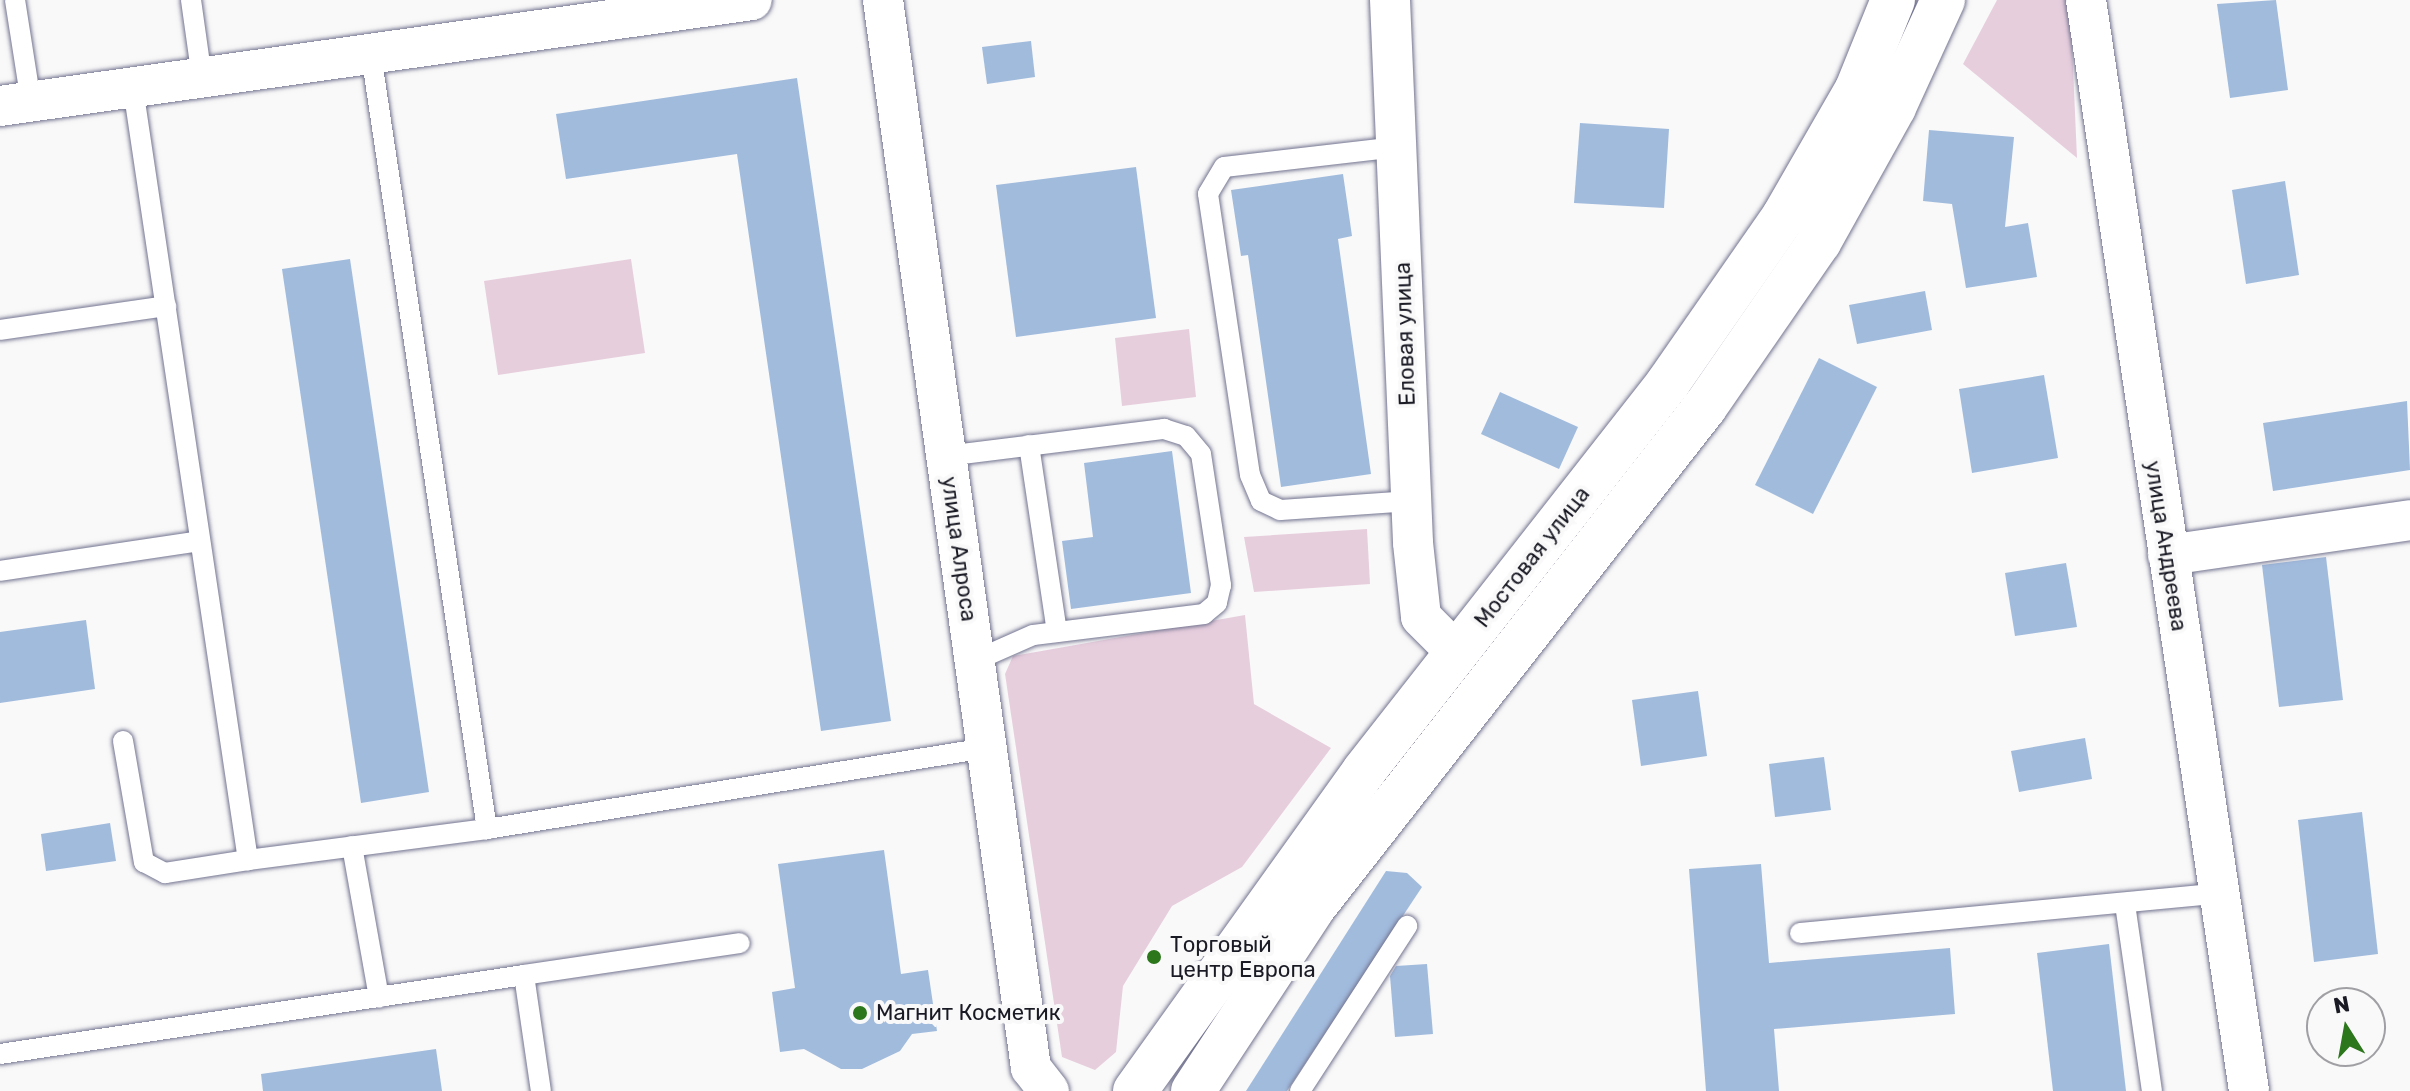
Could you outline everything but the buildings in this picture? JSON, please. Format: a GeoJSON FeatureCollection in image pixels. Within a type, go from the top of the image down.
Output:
{"type":"FeatureCollection","features":[{"type":"Feature","properties":{"kind":"main road","name":"Мостовая улица"},"geometry":{"type":"LineString","coordinates":[[1135,1091],[1269,899],[1668,383],[1784,216],[1857,89],[1893,0]]}},
{"type":"Feature","properties":{"kind":"main road","name":"Мостовая улица"},"geometry":{"type":"LineString","coordinates":[[1193,1091],[1313,908],[1705,407],[1810,255],[1894,107],[1943,0]]}},
{"type":"Feature","properties":{"kind":"street"},"geometry":{"type":"LineString","coordinates":[[16,104],[371,54],[679,5],[752,0]]}},
{"type":"Feature","properties":{"kind":"street","name":"улица Алроса"},"geometry":{"type":"LineString","coordinates":[[883,0],[1031,1068],[1049,1091]]}},
{"type":"Feature","properties":{"kind":"street","name":"Еловая улица"},"geometry":{"type":"LineString","coordinates":[[1390,0],[1412,501],[1421,617],[1457,653]]}},
{"type":"Feature","properties":{"kind":"street","name":"улица Андреева"},"geometry":{"type":"LineString","coordinates":[[2086,0],[2249,1091]]}},
{"type":"Feature","properties":{"kind":"street"},"geometry":{"type":"LineString","coordinates":[[2168,555],[2410,520]]}},
{"type":"Feature","properties":{"kind":"lane"},"geometry":{"type":"LineString","coordinates":[[15,0],[16,104]]}},
{"type":"Feature","properties":{"kind":"lane"},"geometry":{"type":"LineString","coordinates":[[191,0],[202,78]]}},
{"type":"Feature","properties":{"kind":"lane"},"geometry":{"type":"LineString","coordinates":[[371,54],[487,829]]}},
{"type":"Feature","properties":{"kind":"lane"},"geometry":{"type":"LineString","coordinates":[[133,88],[248,860]]}},
{"type":"Feature","properties":{"kind":"lane"},"geometry":{"type":"LineString","coordinates":[[1397,147],[1224,167],[1208,194],[1251,481],[1261,501],[1280,510],[1412,501]]}},
{"type":"Feature","properties":{"kind":"lane"},"geometry":{"type":"LineString","coordinates":[[0,330],[166,306]]}},
{"type":"Feature","properties":{"kind":"lane"},"geometry":{"type":"LineString","coordinates":[[946,456],[1164,429],[1186,436],[1201,454],[1221,585],[1217,603],[1204,614],[1033,635],[974,661]]}},
{"type":"Feature","properties":{"kind":"lane"},"geometry":{"type":"LineString","coordinates":[[1029,445],[1057,632]]}},
{"type":"Feature","properties":{"kind":"lane"},"geometry":{"type":"LineString","coordinates":[[0,571],[200,541]]}},
{"type":"Feature","properties":{"kind":"lane"},"geometry":{"type":"LineString","coordinates":[[123,741],[144,862],[165,873],[487,829],[986,748]]}},
{"type":"Feature","properties":{"kind":"lane"},"geometry":{"type":"LineString","coordinates":[[352,846],[379,998]]}},
{"type":"Feature","properties":{"kind":"lane"},"geometry":{"type":"LineString","coordinates":[[1800,933],[2221,893]]}},
{"type":"Feature","properties":{"kind":"lane"},"geometry":{"type":"LineString","coordinates":[[2125,904],[2152,1091]]}},
{"type":"Feature","properties":{"kind":"lane"},"geometry":{"type":"LineString","coordinates":[[1300,1091],[1407,926]]}},
{"type":"Feature","properties":{"kind":"lane"},"geometry":{"type":"LineString","coordinates":[[0,1054],[740,943]]}},
{"type":"Feature","properties":{"kind":"lane"},"geometry":{"type":"LineString","coordinates":[[524,975],[541,1091]]}},
{"type":"Feature","properties":{"kind":"shaded area"},"geometry":{"type":"Polygon","coordinates":[[[1997,0],[2070,0],[2077,158],[1963,64],[1997,0]]]}},
{"type":"Feature","properties":{"kind":"shaded area"},"geometry":{"type":"Polygon","coordinates":[[[631,259],[645,353],[498,375],[484,281],[631,259]]]}},
{"type":"Feature","properties":{"kind":"shaded area"},"geometry":{"type":"Polygon","coordinates":[[[1189,329],[1196,397],[1122,406],[1115,338],[1189,329]]]}},
{"type":"Feature","properties":{"kind":"shaded area"},"geometry":{"type":"Polygon","coordinates":[[[1367,529],[1370,584],[1254,592],[1244,537],[1367,529]]]}},
{"type":"Feature","properties":{"kind":"shaded area"},"geometry":{"type":"Polygon","coordinates":[[[1245,615],[1254,704],[1331,748],[1242,867],[1172,906],[1123,986],[1116,1052],[1095,1070],[1062,1057],[1005,674],[1013,656],[1245,615]]]}},
{"type":"Feature","properties":{"kind":"place","name":"Торговый центр Европа"},"geometry":{"type":"Point","coordinates":[1154,957]}},
{"type":"Feature","properties":{"kind":"place","name":"Магнит Косметик"},"geometry":{"type":"Point","coordinates":[860,1013]}}]}
